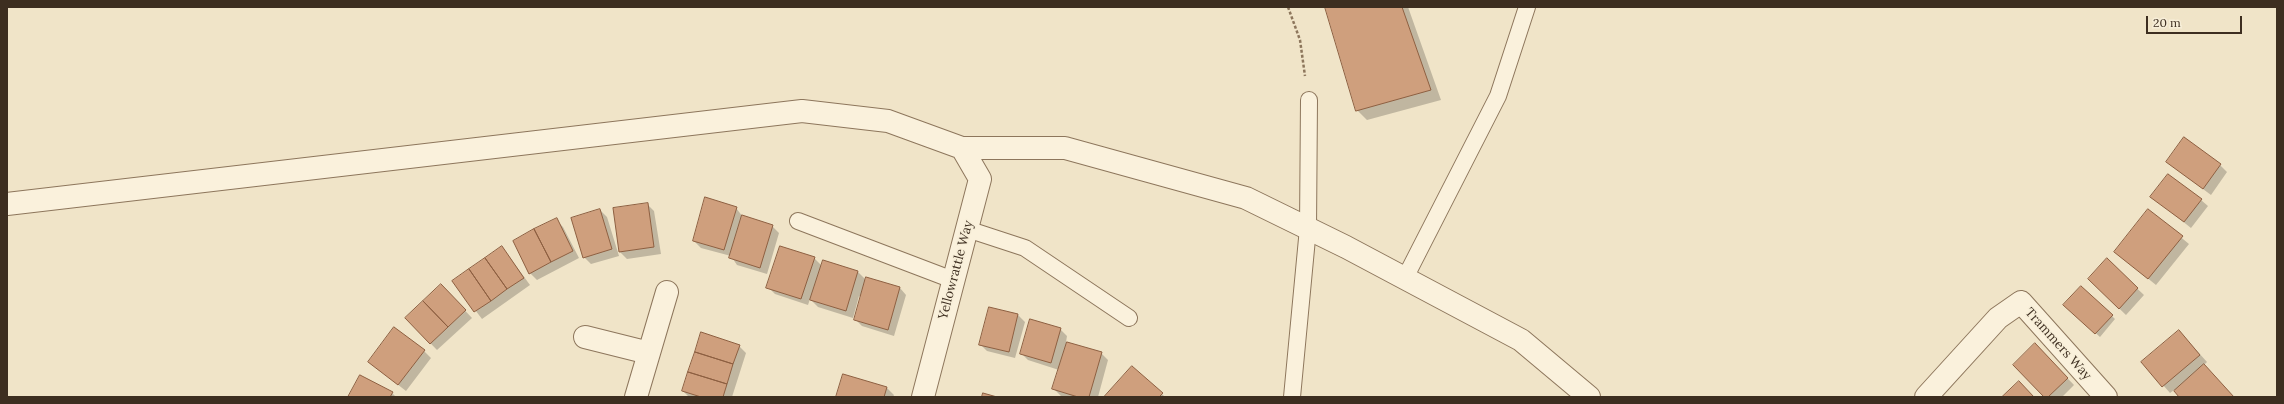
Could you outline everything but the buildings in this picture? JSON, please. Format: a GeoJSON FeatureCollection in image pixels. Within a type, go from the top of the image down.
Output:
{"type":"FeatureCollection","features":[{"type":"Feature","properties":{"kind":"street"},"geometry":{"type":"LineString","coordinates":[[7,204],[802,111],[888,121],[962,148],[1065,148],[1246,198],[1405,278],[1521,340],[1589,397]]}},
{"type":"Feature","properties":{"kind":"street","name":"Yellowrattle Way"},"geometry":{"type":"LineString","coordinates":[[923,397],[980,178],[962,148]]}},
{"type":"Feature","properties":{"kind":"street"},"geometry":{"type":"LineString","coordinates":[[636,397],[667,292]]}},
{"type":"Feature","properties":{"kind":"street","name":"Trammers Way"},"geometry":{"type":"LineString","coordinates":[[1926,397],[1998,318],[2021,302],[2106,397]]}},
{"type":"Feature","properties":{"kind":"street"},"geometry":{"type":"LineString","coordinates":[[585,337],[649,354]]}},
{"type":"Feature","properties":{"kind":"lane"},"geometry":{"type":"LineString","coordinates":[[1405,278],[1498,96],[1527,7]]}},
{"type":"Feature","properties":{"kind":"lane"},"geometry":{"type":"LineString","coordinates":[[1292,397],[1308,228],[1309,100]]}},
{"type":"Feature","properties":{"kind":"lane"},"geometry":{"type":"LineString","coordinates":[[798,221],[953,280]]}},
{"type":"Feature","properties":{"kind":"lane"},"geometry":{"type":"LineString","coordinates":[[967,230],[1025,248],[1129,318]]}},
{"type":"Feature","properties":{"kind":"path"},"geometry":{"type":"LineString","coordinates":[[1288,7],[1300,40],[1309,100]]}}]}
